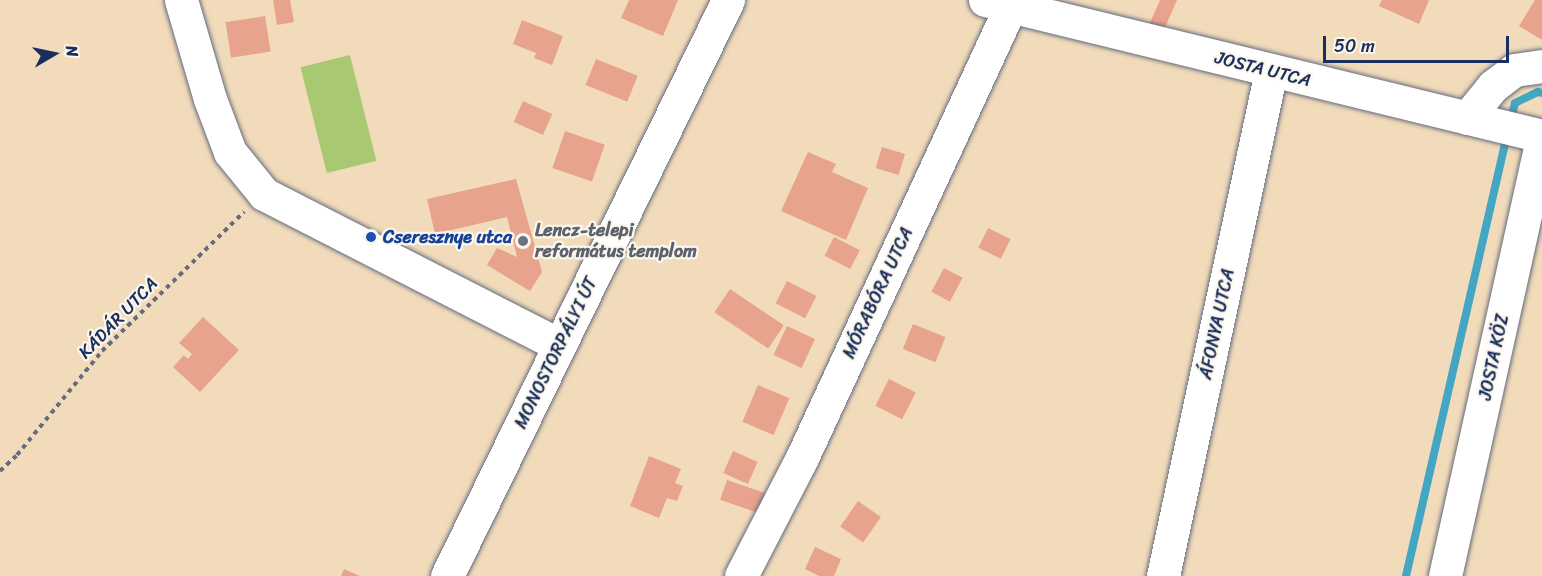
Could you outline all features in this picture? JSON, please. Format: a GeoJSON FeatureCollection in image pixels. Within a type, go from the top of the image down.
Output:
{"type":"FeatureCollection","features":[{"type":"Feature","properties":{"kind":"street"},"geometry":{"type":"LineString","coordinates":[[181,0],[210,99],[230,152],[264,194],[559,345]]}},
{"type":"Feature","properties":{"kind":"street","name":"MONOSTORPÁLYI ÚT"},"geometry":{"type":"LineString","coordinates":[[447,576],[728,0]]}},
{"type":"Feature","properties":{"kind":"street","name":"JOSTA UTCA"},"geometry":{"type":"LineString","coordinates":[[998,4],[1513,130]]}},
{"type":"Feature","properties":{"kind":"street","name":"MÓRABÓRA UTCA"},"geometry":{"type":"LineString","coordinates":[[741,576],[801,460],[998,4]]}},
{"type":"Feature","properties":{"kind":"street"},"geometry":{"type":"LineString","coordinates":[[1513,130],[1493,86],[1514,70],[1542,66]]}},
{"type":"Feature","properties":{"kind":"street","name":"ÁFONYA UTCA"},"geometry":{"type":"LineString","coordinates":[[1163,576],[1271,71]]}},
{"type":"Feature","properties":{"kind":"street","name":"JOSTA KÖZ"},"geometry":{"type":"LineString","coordinates":[[1445,576],[1513,130]]}},
{"type":"Feature","properties":{"kind":"path","name":"KÁDÁR UTCA"},"geometry":{"type":"LineString","coordinates":[[0,471],[17,455],[102,351],[215,238],[264,194]]}},
{"type":"Feature","properties":{"kind":"green space"},"geometry":{"type":"Polygon","coordinates":[[[350,55],[376,161],[327,173],[301,67],[350,55]]]}},
{"type":"Feature","properties":{"kind":"building"},"geometry":{"type":"Polygon","coordinates":[[[273,0],[290,0],[294,22],[277,25],[273,0]]]}},
{"type":"Feature","properties":{"kind":"building"},"geometry":{"type":"Polygon","coordinates":[[[629,0],[678,0],[663,36],[621,18],[629,0]]]}},
{"type":"Feature","properties":{"kind":"building"},"geometry":{"type":"Polygon","coordinates":[[[1160,0],[1177,0],[1163,32],[1149,25],[1160,0]]]}},
{"type":"Feature","properties":{"kind":"building"},"geometry":{"type":"Polygon","coordinates":[[[1382,0],[1429,0],[1419,24],[1379,6],[1382,0]]]}},
{"type":"Feature","properties":{"kind":"building"},"geometry":{"type":"Polygon","coordinates":[[[1535,0],[1542,0],[1542,40],[1519,26],[1535,0]]]}},
{"type":"Feature","properties":{"kind":"building"},"geometry":{"type":"Polygon","coordinates":[[[265,16],[271,52],[231,58],[225,22],[265,16]]]}},
{"type":"Feature","properties":{"kind":"building"},"geometry":{"type":"Polygon","coordinates":[[[522,20],[563,36],[552,65],[534,58],[536,53],[513,44],[522,20]]]}},
{"type":"Feature","properties":{"kind":"building"},"geometry":{"type":"Polygon","coordinates":[[[596,59],[638,76],[627,102],[586,85],[596,59]]]}},
{"type":"Feature","properties":{"kind":"building"},"geometry":{"type":"Polygon","coordinates":[[[523,101],[552,114],[543,135],[514,122],[523,101]]]}},
{"type":"Feature","properties":{"kind":"building"},"geometry":{"type":"Polygon","coordinates":[[[565,131],[605,145],[592,182],[552,168],[565,131]]]}},
{"type":"Feature","properties":{"kind":"building"},"geometry":{"type":"Polygon","coordinates":[[[882,147],[905,154],[899,175],[876,168],[882,147]]]}},
{"type":"Feature","properties":{"kind":"building"},"geometry":{"type":"Polygon","coordinates":[[[808,152],[836,164],[832,172],[868,188],[846,240],[781,211],[808,152]]]}},
{"type":"Feature","properties":{"kind":"building","name":"Lencz-telepi református templom"},"geometry":{"type":"Polygon","coordinates":[[[516,179],[542,272],[530,291],[487,265],[497,248],[517,257],[507,217],[435,234],[427,199],[516,179]]]}},
{"type":"Feature","properties":{"kind":"building"},"geometry":{"type":"Polygon","coordinates":[[[988,228],[1010,239],[1001,259],[978,248],[988,228]]]}},
{"type":"Feature","properties":{"kind":"building"},"geometry":{"type":"Polygon","coordinates":[[[834,237],[860,250],[850,269],[824,256],[834,237]]]}},
{"type":"Feature","properties":{"kind":"building"},"geometry":{"type":"Polygon","coordinates":[[[944,268],[963,278],[950,302],[931,292],[944,268]]]}},
{"type":"Feature","properties":{"kind":"building"},"geometry":{"type":"Polygon","coordinates":[[[787,281],[816,296],[805,318],[776,303],[787,281]]]}},
{"type":"Feature","properties":{"kind":"building"},"geometry":{"type":"Polygon","coordinates":[[[730,289],[784,325],[768,349],[714,312],[730,289]]]}},
{"type":"Feature","properties":{"kind":"building"},"geometry":{"type":"Polygon","coordinates":[[[203,317],[239,350],[200,392],[173,367],[184,355],[188,359],[192,354],[179,343],[203,317]]]}},
{"type":"Feature","properties":{"kind":"building"},"geometry":{"type":"Polygon","coordinates":[[[913,324],[945,337],[935,362],[903,349],[913,324]]]}},
{"type":"Feature","properties":{"kind":"building"},"geometry":{"type":"Polygon","coordinates":[[[787,326],[815,339],[802,368],[773,355],[787,326]]]}},
{"type":"Feature","properties":{"kind":"building"},"geometry":{"type":"Polygon","coordinates":[[[889,379],[916,393],[902,419],[875,406],[889,379]]]}},
{"type":"Feature","properties":{"kind":"building"},"geometry":{"type":"Polygon","coordinates":[[[758,385],[789,398],[774,435],[742,422],[758,385]]]}},
{"type":"Feature","properties":{"kind":"building"},"geometry":{"type":"Polygon","coordinates":[[[733,451],[758,462],[748,484],[723,473],[733,451]]]}},
{"type":"Feature","properties":{"kind":"building"},"geometry":{"type":"Polygon","coordinates":[[[649,456],[681,469],[675,483],[683,486],[677,501],[667,498],[659,518],[630,506],[649,456]]]}},
{"type":"Feature","properties":{"kind":"building"},"geometry":{"type":"Polygon","coordinates":[[[727,480],[768,494],[761,514],[720,500],[727,480]]]}},
{"type":"Feature","properties":{"kind":"building"},"geometry":{"type":"Polygon","coordinates":[[[858,501],[881,517],[863,542],[840,526],[858,501]]]}},
{"type":"Feature","properties":{"kind":"building"},"geometry":{"type":"Polygon","coordinates":[[[815,547],[841,559],[834,576],[819,576],[805,569],[815,547]]]}},
{"type":"Feature","properties":{"kind":"building"},"geometry":{"type":"Polygon","coordinates":[[[344,569],[360,576],[341,576],[344,569]]]}},
{"type":"Feature","properties":{"kind":"waterway"},"geometry":{"type":"LineString","coordinates":[[1511,119],[1515,103],[1538,92],[1542,93]]}},
{"type":"Feature","properties":{"kind":"waterway"},"geometry":{"type":"LineString","coordinates":[[1406,576],[1507,134]]}},
{"type":"Feature","properties":{"kind":"place","name":"Cseresznye utca"},"geometry":{"type":"Point","coordinates":[371,237]}},
{"type":"Feature","properties":{"kind":"place","name":"Lencz-telepi református templom"},"geometry":{"type":"Point","coordinates":[523,241]}}]}
